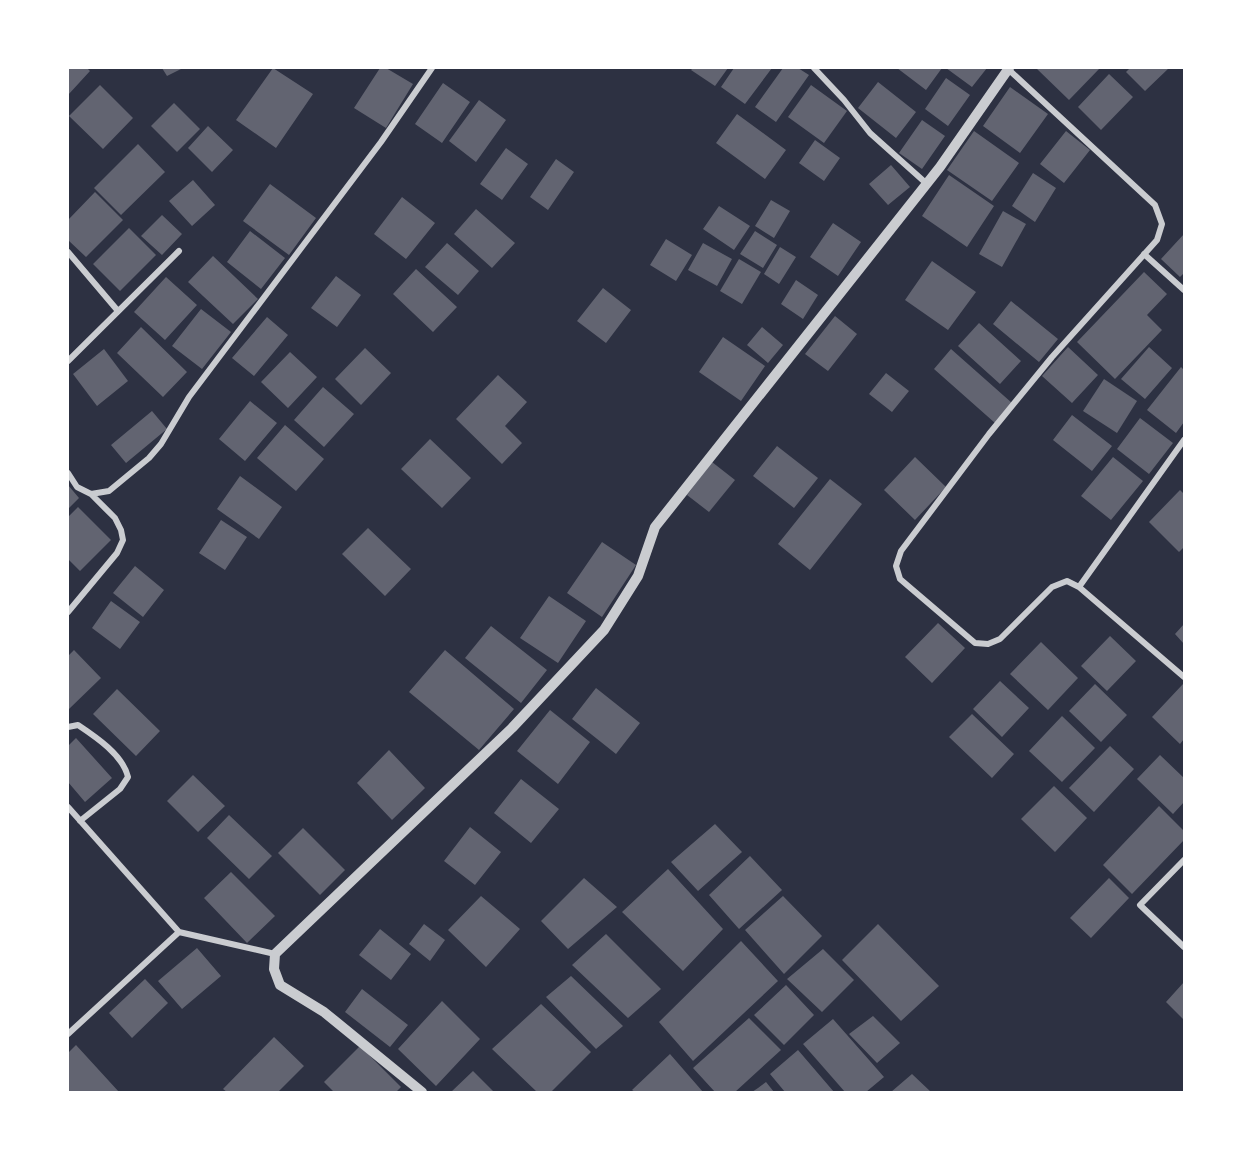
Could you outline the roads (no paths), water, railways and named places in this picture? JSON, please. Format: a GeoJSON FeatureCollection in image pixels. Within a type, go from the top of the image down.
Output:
{"type":"FeatureCollection","features":[{"type":"Feature","properties":{"kind":"street"},"geometry":{"type":"LineString","coordinates":[[91,494],[109,491],[149,458],[161,444],[189,397],[381,142],[432,68]]}},
{"type":"Feature","properties":{"kind":"street"},"geometry":{"type":"LineString","coordinates":[[814,68],[844,100],[870,133],[927,184]]}},
{"type":"Feature","properties":{"kind":"street"},"geometry":{"type":"LineString","coordinates":[[422,1092],[324,1012],[280,985],[274,969],[276,954],[512,728],[604,630],[638,576],[655,527],[927,184],[1008,68],[1155,205],[1162,224],[1157,240],[1052,357],[989,434],[901,551],[896,566],[900,579],[950,622],[975,643],[988,645],[1000,639],[1052,587],[1067,581],[1079,587],[1185,677]]}},
{"type":"Feature","properties":{"kind":"street"},"geometry":{"type":"LineString","coordinates":[[68,361],[179,250]]}},
{"type":"Feature","properties":{"kind":"street"},"geometry":{"type":"LineString","coordinates":[[68,252],[118,311]]}},
{"type":"Feature","properties":{"kind":"street"},"geometry":{"type":"LineString","coordinates":[[1144,254],[1185,290]]}},
{"type":"Feature","properties":{"kind":"street"},"geometry":{"type":"LineString","coordinates":[[1079,587],[1185,440]]}},
{"type":"Feature","properties":{"kind":"street"},"geometry":{"type":"LineString","coordinates":[[68,472],[77,487],[91,494],[115,518],[123,540],[117,553],[68,612]]}},
{"type":"Feature","properties":{"kind":"street"},"geometry":{"type":"LineString","coordinates":[[68,727],[78,725],[91,734],[125,766],[128,777],[120,789],[80,821]]}},
{"type":"Feature","properties":{"kind":"street"},"geometry":{"type":"LineString","coordinates":[[68,807],[179,932],[276,954]]}},
{"type":"Feature","properties":{"kind":"street"},"geometry":{"type":"LineString","coordinates":[[1185,860],[1140,905],[1185,946]]}},
{"type":"Feature","properties":{"kind":"street"},"geometry":{"type":"LineString","coordinates":[[68,1034],[179,932]]}}]}
